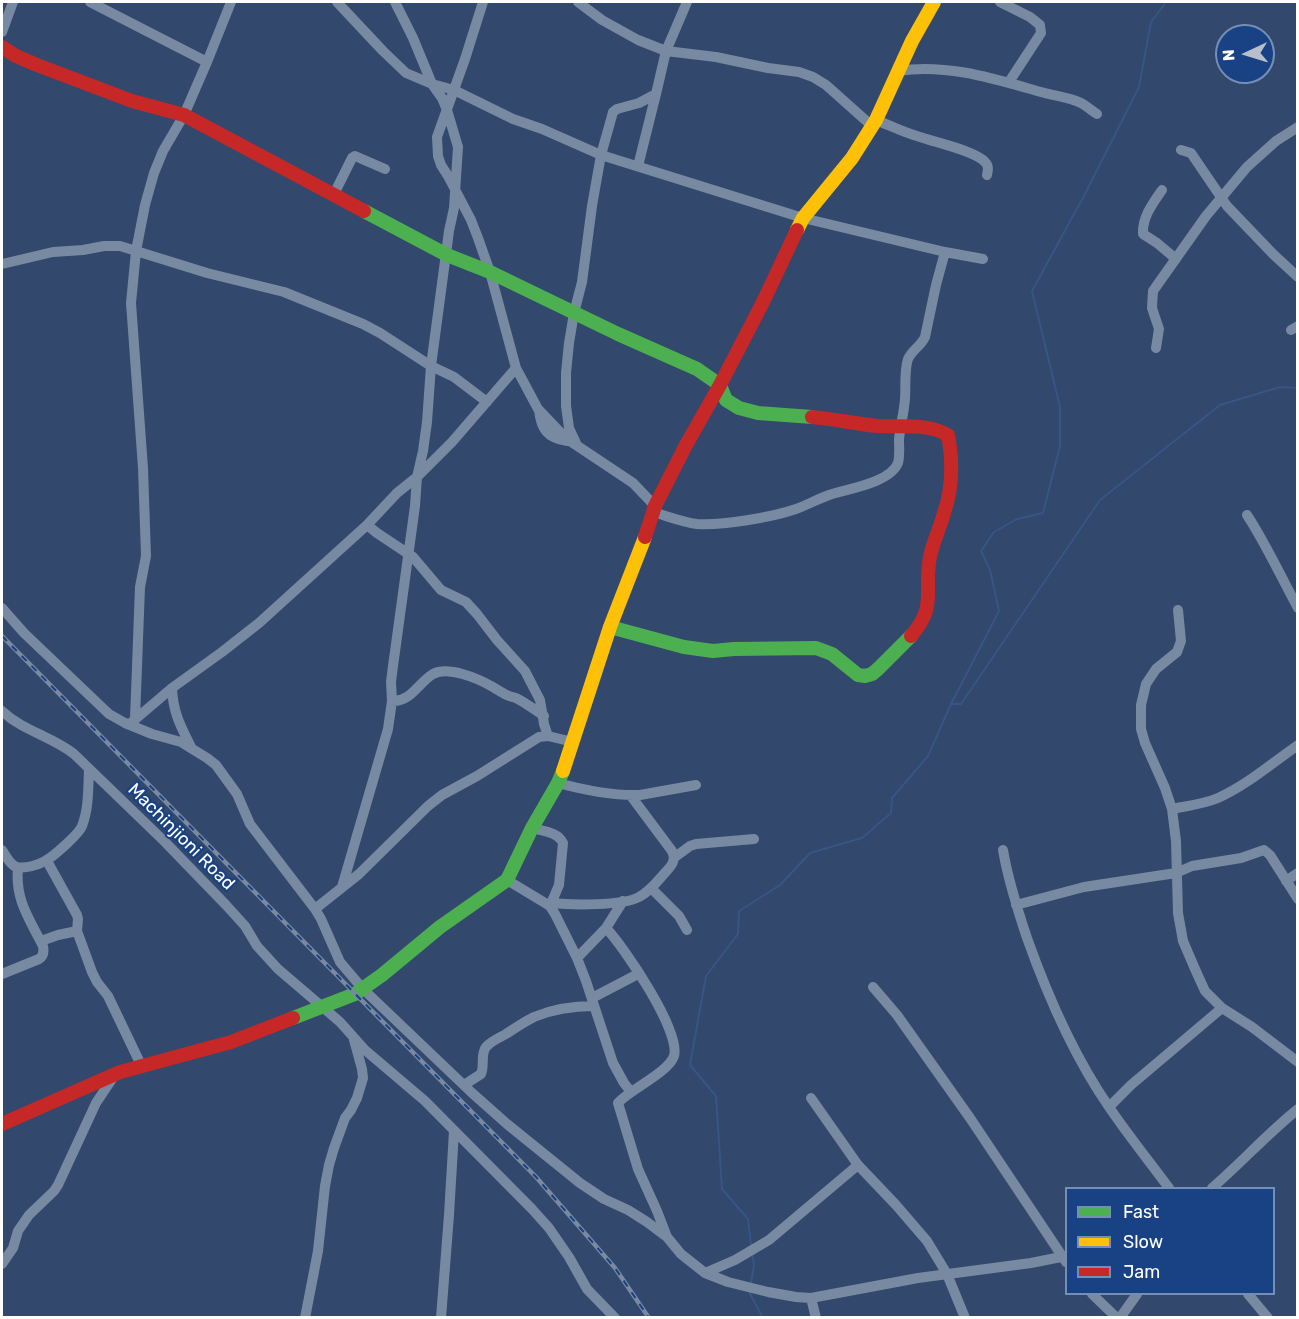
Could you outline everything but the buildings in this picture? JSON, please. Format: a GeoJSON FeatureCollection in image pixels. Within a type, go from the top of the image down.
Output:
{"type":"FeatureCollection","features":[{"type":"Feature","properties":{"kind":"street"},"geometry":{"type":"LineString","coordinates":[[2,27],[12,2]]}},
{"type":"Feature","properties":{"kind":"street"},"geometry":{"type":"LineString","coordinates":[[90,2],[207,62]]}},
{"type":"Feature","properties":{"kind":"street"},"geometry":{"type":"LineString","coordinates":[[132,722],[141,587],[146,556],[143,468],[131,303],[136,251],[154,173],[163,151],[184,115],[231,2]]}},
{"type":"Feature","properties":{"kind":"street"},"geometry":{"type":"LineString","coordinates":[[337,2],[406,73],[454,90],[513,119],[601,155],[803,218],[982,259]]}},
{"type":"Feature","properties":{"kind":"street"},"geometry":{"type":"LineString","coordinates":[[342,887],[388,729],[392,701],[391,682],[417,477],[427,422],[431,366],[456,191],[458,147],[447,110],[432,84],[395,2]]}},
{"type":"Feature","properties":{"kind":"street"},"geometry":{"type":"LineString","coordinates":[[483,2],[437,137],[441,165],[471,220],[490,272],[516,368],[538,409],[574,443],[633,483],[654,509],[696,524],[750,519],[794,510],[830,495],[868,484],[884,477],[892,470],[897,464],[907,365],[911,354],[925,337],[945,252]]}},
{"type":"Feature","properties":{"kind":"street"},"geometry":{"type":"LineString","coordinates":[[578,2],[602,20],[638,40],[666,51],[716,57],[799,72],[813,77],[874,123],[960,150],[982,160],[988,168],[987,175]]}},
{"type":"Feature","properties":{"kind":"street"},"geometry":{"type":"LineString","coordinates":[[638,166],[666,51],[686,2]]}},
{"type":"Feature","properties":{"kind":"street"},"geometry":{"type":"LineString","coordinates":[[1000,2],[1030,17],[1040,25],[1041,33],[1010,82]]}},
{"type":"Feature","properties":{"kind":"street"},"geometry":{"type":"LineString","coordinates":[[2,1124],[116,1074],[231,1042],[355,994],[440,927],[507,880],[532,828],[558,783],[610,627],[654,509],[763,302],[803,218],[852,158],[874,123],[930,5]]}},
{"type":"Feature","properties":{"kind":"street"},"geometry":{"type":"LineString","coordinates":[[2,46],[16,56],[37,65],[132,101],[184,115],[447,255],[490,272],[618,334],[697,369],[720,385],[723,397],[738,408],[870,425],[932,429],[943,431],[948,435],[952,472],[951,488],[930,558],[927,610],[920,625],[872,674],[858,675],[832,654],[816,648],[713,651],[684,647],[610,627]]}},
{"type":"Feature","properties":{"kind":"street"},"geometry":{"type":"LineString","coordinates":[[898,71],[943,70],[1010,82],[1075,101],[1096,114]]}},
{"type":"Feature","properties":{"kind":"street"},"geometry":{"type":"LineString","coordinates":[[574,443],[566,406],[567,365],[601,155],[613,112],[656,94]]}},
{"type":"Feature","properties":{"kind":"street"},"geometry":{"type":"LineString","coordinates":[[1156,348],[1159,329],[1152,308],[1153,291],[1200,224],[1247,167],[1276,141],[1298,127]]}},
{"type":"Feature","properties":{"kind":"street"},"geometry":{"type":"LineString","coordinates":[[1181,150],[1191,153],[1227,206],[1298,277]]}},
{"type":"Feature","properties":{"kind":"street"},"geometry":{"type":"LineString","coordinates":[[334,194],[355,156],[385,169]]}},
{"type":"Feature","properties":{"kind":"street"},"geometry":{"type":"LineString","coordinates":[[1162,190],[1148,210],[1142,227],[1143,234],[1176,259]]}},
{"type":"Feature","properties":{"kind":"street"},"geometry":{"type":"LineString","coordinates":[[2,264],[53,252],[120,246],[207,273],[284,292],[380,333],[431,366],[453,377],[487,402]]}},
{"type":"Feature","properties":{"kind":"street"},"geometry":{"type":"LineString","coordinates":[[2,608],[24,633],[102,708],[124,723],[132,722],[172,688],[259,622],[367,525],[397,493],[417,477],[452,442],[516,368]]}},
{"type":"Feature","properties":{"kind":"street"},"geometry":{"type":"LineString","coordinates":[[1247,515],[1261,536],[1272,562],[1298,608]]}},
{"type":"Feature","properties":{"kind":"street"},"geometry":{"type":"LineString","coordinates":[[367,525],[408,554],[441,590],[466,602],[525,671],[540,700],[544,724],[549,736]]}},
{"type":"Feature","properties":{"kind":"street"},"geometry":{"type":"LineString","coordinates":[[1178,610],[1181,641],[1178,652],[1156,669],[1146,684],[1141,729],[1172,809],[1176,841],[1178,913],[1184,940],[1206,991],[1222,1008],[1252,1027],[1298,1062]]}},
{"type":"Feature","properties":{"kind":"street"},"geometry":{"type":"LineString","coordinates":[[392,701],[404,700],[432,675],[450,671],[491,686],[544,716]]}},
{"type":"Feature","properties":{"kind":"street"},"geometry":{"type":"LineString","coordinates":[[172,688],[178,722],[191,747]]}},
{"type":"Feature","properties":{"kind":"street","name":"Machinjioni Road"},"geometry":{"type":"LineString","coordinates":[[2,712],[27,729],[62,744],[165,842],[218,896],[278,969],[322,1006],[354,1036],[365,1050],[425,1101],[532,1209],[549,1228],[569,1257],[587,1289]]}},
{"type":"Feature","properties":{"kind":"street"},"geometry":{"type":"LineString","coordinates":[[132,722],[152,734],[191,747],[207,758],[224,775],[238,797],[250,824],[315,909],[340,962],[363,989],[507,1124],[580,1183],[604,1199],[628,1210],[667,1237],[681,1254],[705,1273],[728,1282],[768,1292],[811,1298],[947,1274],[1065,1259],[897,1014],[873,987]]}},
{"type":"Feature","properties":{"kind":"street"},"geometry":{"type":"LineString","coordinates":[[315,909],[359,874],[442,795],[539,737],[549,736],[573,742]]}},
{"type":"Feature","properties":{"kind":"street"},"geometry":{"type":"LineString","coordinates":[[1172,809],[1218,798],[1298,745]]}},
{"type":"Feature","properties":{"kind":"street"},"geometry":{"type":"LineString","coordinates":[[2,850],[18,868],[47,861],[81,829],[88,806],[89,770]]}},
{"type":"Feature","properties":{"kind":"street"},"geometry":{"type":"LineString","coordinates":[[558,783],[631,796],[696,785]]}},
{"type":"Feature","properties":{"kind":"street"},"geometry":{"type":"LineString","coordinates":[[631,796],[675,857]]}},
{"type":"Feature","properties":{"kind":"street"},"geometry":{"type":"LineString","coordinates":[[532,828],[561,838],[563,843],[559,885],[551,905]]}},
{"type":"Feature","properties":{"kind":"street"},"geometry":{"type":"LineString","coordinates":[[551,905],[623,901],[640,897],[673,864],[675,857],[690,846],[754,839]]}},
{"type":"Feature","properties":{"kind":"street"},"geometry":{"type":"LineString","coordinates":[[1016,905],[1084,887],[1176,873],[1192,866],[1241,858],[1264,849],[1298,899]]}},
{"type":"Feature","properties":{"kind":"street"},"geometry":{"type":"LineString","coordinates":[[1003,850],[1006,872],[1016,905],[1047,994],[1071,1044],[1109,1107],[1168,1187]]}},
{"type":"Feature","properties":{"kind":"street"},"geometry":{"type":"LineString","coordinates":[[47,861],[78,919],[77,931],[92,972],[108,996],[142,1066]]}},
{"type":"Feature","properties":{"kind":"street"},"geometry":{"type":"LineString","coordinates":[[2,974],[41,957],[44,950],[21,902],[17,884],[18,868]]}},
{"type":"Feature","properties":{"kind":"street"},"geometry":{"type":"LineString","coordinates":[[1286,881],[1298,873]]}},
{"type":"Feature","properties":{"kind":"street"},"geometry":{"type":"LineString","coordinates":[[507,880],[551,905],[577,958],[613,1063],[631,1092]]}},
{"type":"Feature","properties":{"kind":"street"},"geometry":{"type":"LineString","coordinates":[[651,888],[679,916],[687,930]]}},
{"type":"Feature","properties":{"kind":"street"},"geometry":{"type":"LineString","coordinates":[[577,958],[606,928],[623,901]]}},
{"type":"Feature","properties":{"kind":"street"},"geometry":{"type":"LineString","coordinates":[[606,928],[665,1017],[672,1034],[674,1057],[667,1066],[619,1101],[619,1108],[638,1169],[667,1237]]}},
{"type":"Feature","properties":{"kind":"street"},"geometry":{"type":"LineString","coordinates":[[41,941],[77,931]]}},
{"type":"Feature","properties":{"kind":"street"},"geometry":{"type":"LineString","coordinates":[[464,1085],[481,1074],[485,1048],[491,1042],[535,1017],[593,1002],[638,974]]}},
{"type":"Feature","properties":{"kind":"street"},"geometry":{"type":"LineString","coordinates":[[1109,1107],[1131,1085],[1222,1008]]}},
{"type":"Feature","properties":{"kind":"street"},"geometry":{"type":"LineString","coordinates":[[305,1317],[321,1229],[329,1165],[345,1118],[357,1098],[363,1078],[354,1036]]}},
{"type":"Feature","properties":{"kind":"street"},"geometry":{"type":"LineString","coordinates":[[2,1264],[13,1248],[18,1232],[29,1215],[58,1185],[96,1103],[116,1074]]}},
{"type":"Feature","properties":{"kind":"street"},"geometry":{"type":"LineString","coordinates":[[811,1098],[858,1166],[921,1233],[936,1254],[965,1317]]}},
{"type":"Feature","properties":{"kind":"street"},"geometry":{"type":"LineString","coordinates":[[1213,1187],[1298,1109]]}},
{"type":"Feature","properties":{"kind":"street"},"geometry":{"type":"LineString","coordinates":[[441,1317],[454,1131]]}},
{"type":"Feature","properties":{"kind":"street"},"geometry":{"type":"LineString","coordinates":[[705,1273],[735,1260],[769,1240],[858,1166]]}},
{"type":"Feature","properties":{"kind":"street"},"geometry":{"type":"LineString","coordinates":[[587,1289],[604,1317]]}},
{"type":"Feature","properties":{"kind":"street"},"geometry":{"type":"LineString","coordinates":[[587,1289],[615,1317]]}},
{"type":"Feature","properties":{"kind":"street"},"geometry":{"type":"LineString","coordinates":[[1094,1295],[1119,1317],[1136,1295]]}},
{"type":"Feature","properties":{"kind":"street"},"geometry":{"type":"LineString","coordinates":[[1250,1295],[1268,1317]]}},
{"type":"Feature","properties":{"kind":"street"},"geometry":{"type":"LineString","coordinates":[[811,1298],[816,1317]]}},
{"type":"Feature","properties":{"kind":"waterway"},"geometry":{"type":"LineString","coordinates":[[751,1245],[748,1219],[722,1189],[716,1096],[690,1065],[706,976],[738,934],[739,911],[780,885],[810,853],[862,838],[891,813],[892,798],[928,756],[951,704],[999,611],[990,570],[981,551],[994,532],[1017,519],[1043,513],[1060,446],[1060,407],[1032,291],[1085,194],[1139,87],[1151,22],[1166,2]]}},
{"type":"Feature","properties":{"kind":"waterway"},"geometry":{"type":"LineString","coordinates":[[952,704],[961,704],[1100,500],[1220,405],[1280,387],[1298,388]]}},
{"type":"Feature","properties":{"kind":"waterway"},"geometry":{"type":"LineString","coordinates":[[751,1283],[754,1265],[752,1253]]}},
{"type":"Feature","properties":{"kind":"waterway"},"geometry":{"type":"LineString","coordinates":[[750,1292],[763,1318]]}},
{"type":"Feature","properties":{"kind":"railway"},"geometry":{"type":"LineString","coordinates":[[2,636],[536,1177],[615,1268],[649,1318]]}},
{"type":"Feature","properties":{"kind":"traffic: fast"},"geometry":{"type":"LineString","coordinates":[[364,211],[447,255],[490,272],[618,334],[697,369],[720,385],[726,400],[739,408],[758,413],[812,417]]}},
{"type":"Feature","properties":{"kind":"traffic: fast"},"geometry":{"type":"LineString","coordinates":[[610,627],[684,647],[713,651],[816,648],[832,654],[858,675],[865,676],[878,669],[911,636]]}},
{"type":"Feature","properties":{"kind":"traffic: fast"},"geometry":{"type":"LineString","coordinates":[[293,1018],[355,994],[440,927],[507,880],[563,771]]}},
{"type":"Feature","properties":{"kind":"traffic: slow"},"geometry":{"type":"LineString","coordinates":[[797,230],[803,218],[852,158],[876,120],[912,41],[934,2]]}},
{"type":"Feature","properties":{"kind":"traffic: slow"},"geometry":{"type":"LineString","coordinates":[[563,771],[610,627],[645,537]]}},
{"type":"Feature","properties":{"kind":"traffic: jam"},"geometry":{"type":"LineString","coordinates":[[2,47],[37,65],[132,101],[184,115],[364,211]]}},
{"type":"Feature","properties":{"kind":"traffic: jam"},"geometry":{"type":"LineString","coordinates":[[645,537],[655,506],[763,302],[797,230]]}},
{"type":"Feature","properties":{"kind":"traffic: jam"},"geometry":{"type":"LineString","coordinates":[[812,417],[878,426],[923,427],[948,435],[951,484],[930,557],[927,606],[919,625],[911,636]]}},
{"type":"Feature","properties":{"kind":"traffic: jam"},"geometry":{"type":"LineString","coordinates":[[2,1124],[120,1072],[231,1042],[293,1018]]}}]}
